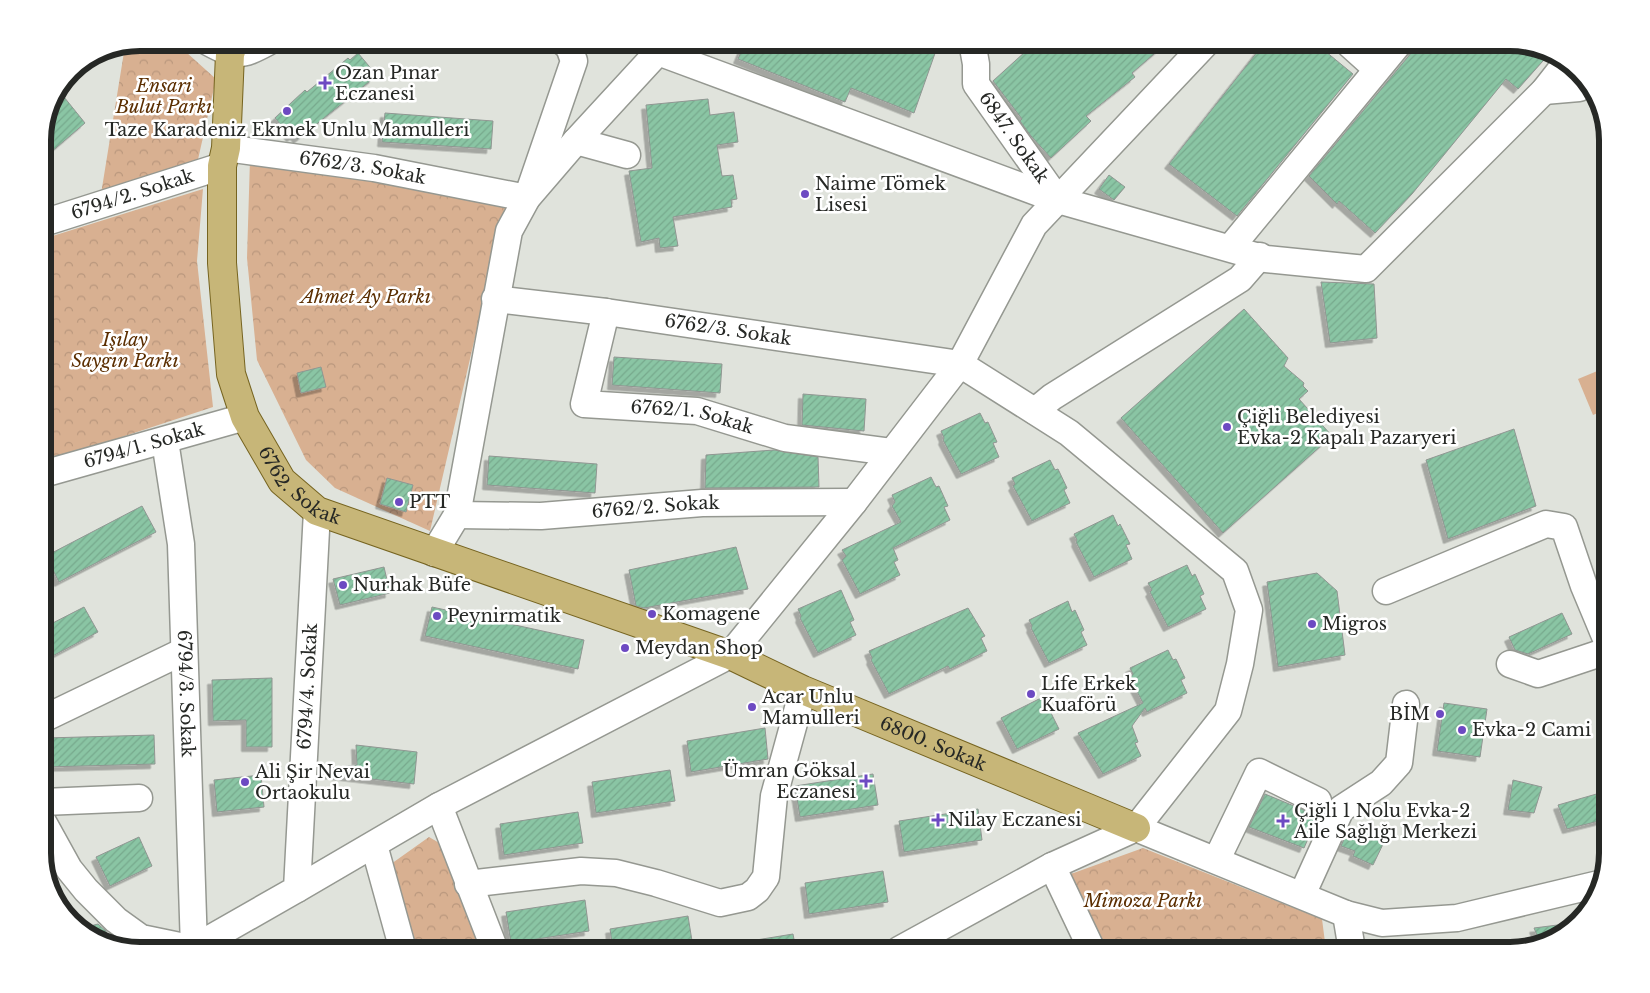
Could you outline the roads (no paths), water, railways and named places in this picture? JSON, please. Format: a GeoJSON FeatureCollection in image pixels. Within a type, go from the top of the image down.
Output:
{"type":"FeatureCollection","features":[{"type":"Feature","properties":{"kind":"main road","name":"6762. Sokak"},"geometry":{"type":"LineString","coordinates":[[224,51],[222,263],[231,374],[245,417],[282,481],[317,511],[730,655]]}},
{"type":"Feature","properties":{"kind":"main road","name":"6800. Sokak"},"geometry":{"type":"LineString","coordinates":[[730,655],[803,690],[1136,828]]}},
{"type":"Feature","properties":{"kind":"street"},"geometry":{"type":"LineString","coordinates":[[434,552],[457,515],[495,299],[509,231],[527,198],[574,61],[570,51]]}},
{"type":"Feature","properties":{"kind":"street"},"geometry":{"type":"LineString","coordinates":[[527,198],[657,51]]}},
{"type":"Feature","properties":{"kind":"street"},"geometry":{"type":"LineString","coordinates":[[671,51],[1058,200],[1260,256],[1366,269],[1544,91],[1562,68]]}},
{"type":"Feature","properties":{"kind":"street","name":"6847. Sokak"},"geometry":{"type":"LineString","coordinates":[[975,51],[976,84],[1058,200]]}},
{"type":"Feature","properties":{"kind":"street"},"geometry":{"type":"LineString","coordinates":[[207,942],[439,806],[730,655],[854,502],[960,364],[1034,225],[1199,51]]}},
{"type":"Feature","properties":{"kind":"street"},"geometry":{"type":"LineString","coordinates":[[1357,51],[1377,69]]}},
{"type":"Feature","properties":{"kind":"street"},"geometry":{"type":"LineString","coordinates":[[1232,247],[1392,51]]}},
{"type":"Feature","properties":{"kind":"street"},"geometry":{"type":"LineString","coordinates":[[1544,91],[1578,88],[1580,86]]}},
{"type":"Feature","properties":{"kind":"street"},"geometry":{"type":"LineString","coordinates":[[576,141],[627,155]]}},
{"type":"Feature","properties":{"kind":"street","name":"6762/3. Sokak"},"geometry":{"type":"LineString","coordinates":[[224,156],[374,168],[527,198]]}},
{"type":"Feature","properties":{"kind":"street","name":"6794/2. Sokak"},"geometry":{"type":"LineString","coordinates":[[51,220],[224,156]]}},
{"type":"Feature","properties":{"kind":"street"},"geometry":{"type":"LineString","coordinates":[[1035,411],[1052,397],[1240,279],[1260,256]]}},
{"type":"Feature","properties":{"kind":"street","name":"6762/3. Sokak"},"geometry":{"type":"LineString","coordinates":[[495,299],[606,312],[960,364]]}},
{"type":"Feature","properties":{"kind":"street","name":"6762/1. Sokak"},"geometry":{"type":"LineString","coordinates":[[606,312],[584,404],[697,411],[785,438],[891,452]]}},
{"type":"Feature","properties":{"kind":"street"},"geometry":{"type":"LineString","coordinates":[[914,942],[1052,866],[1136,828],[1228,711],[1240,664],[1249,610],[1235,571],[1069,433],[960,364]]}},
{"type":"Feature","properties":{"kind":"street","name":"6794/1. Sokak"},"geometry":{"type":"LineString","coordinates":[[51,472],[245,417]]}},
{"type":"Feature","properties":{"kind":"street","name":"6794/3. Sokak"},"geometry":{"type":"LineString","coordinates":[[165,441],[181,544],[194,942]]}},
{"type":"Feature","properties":{"kind":"street","name":"6762/2. Sokak"},"geometry":{"type":"LineString","coordinates":[[457,515],[541,516],[702,503],[854,502]]}},
{"type":"Feature","properties":{"kind":"street","name":"6794/4. Sokak"},"geometry":{"type":"LineString","coordinates":[[297,888],[317,511]]}},
{"type":"Feature","properties":{"kind":"street"},"geometry":{"type":"LineString","coordinates":[[1386,591],[1546,524],[1564,527],[1584,586],[1599,620]]}},
{"type":"Feature","properties":{"kind":"street"},"geometry":{"type":"LineString","coordinates":[[51,715],[184,651]]}},
{"type":"Feature","properties":{"kind":"street"},"geometry":{"type":"LineString","coordinates":[[1510,664],[1538,674],[1599,655]]}},
{"type":"Feature","properties":{"kind":"street"},"geometry":{"type":"LineString","coordinates":[[468,884],[581,871],[624,875],[656,882],[720,903],[748,897],[757,890],[766,877],[774,796],[803,690]]}},
{"type":"Feature","properties":{"kind":"street"},"geometry":{"type":"LineString","coordinates":[[1302,895],[1341,810],[1381,783],[1399,763],[1406,704]]}},
{"type":"Feature","properties":{"kind":"street"},"geometry":{"type":"LineString","coordinates":[[1217,859],[1259,772],[1318,800]]}},
{"type":"Feature","properties":{"kind":"street"},"geometry":{"type":"LineString","coordinates":[[51,802],[139,798]]}},
{"type":"Feature","properties":{"kind":"street"},"geometry":{"type":"LineString","coordinates":[[439,806],[492,942]]}},
{"type":"Feature","properties":{"kind":"street"},"geometry":{"type":"LineString","coordinates":[[1136,828],[1217,859],[1346,914],[1382,923],[1457,918],[1593,886]]}},
{"type":"Feature","properties":{"kind":"street"},"geometry":{"type":"LineString","coordinates":[[51,836],[69,868],[86,890],[116,920],[141,938],[159,942]]}},
{"type":"Feature","properties":{"kind":"street"},"geometry":{"type":"LineString","coordinates":[[374,844],[401,942]]}},
{"type":"Feature","properties":{"kind":"street"},"geometry":{"type":"LineString","coordinates":[[1052,866],[1088,942]]}},
{"type":"Feature","properties":{"kind":"street"},"geometry":{"type":"LineString","coordinates":[[1346,914],[1351,942]]}},
{"type":"Feature","properties":{"kind":"place","name":"Ozan Pınar Eczanesi"},"geometry":{"type":"Point","coordinates":[325,83]}},
{"type":"Feature","properties":{"kind":"place","name":"Taze Karadeniz Ekmek Unlu Mamulleri"},"geometry":{"type":"Point","coordinates":[287,111]}},
{"type":"Feature","properties":{"kind":"place","name":"Naime Tömek Lisesi"},"geometry":{"type":"Point","coordinates":[805,194]}},
{"type":"Feature","properties":{"kind":"place","name":"Çiğli Belediyesi Evka-2 Kapalı Pazaryeri"},"geometry":{"type":"Point","coordinates":[1227,427]}},
{"type":"Feature","properties":{"kind":"place","name":"PTT"},"geometry":{"type":"Point","coordinates":[399,502]}},
{"type":"Feature","properties":{"kind":"place","name":"Nurhak Büfe"},"geometry":{"type":"Point","coordinates":[343,585]}},
{"type":"Feature","properties":{"kind":"place","name":"Komagene"},"geometry":{"type":"Point","coordinates":[652,614]}},
{"type":"Feature","properties":{"kind":"place","name":"Peynirmatik"},"geometry":{"type":"Point","coordinates":[437,616]}},
{"type":"Feature","properties":{"kind":"place","name":"Migros"},"geometry":{"type":"Point","coordinates":[1312,624]}},
{"type":"Feature","properties":{"kind":"place","name":"Meydan Shop"},"geometry":{"type":"Point","coordinates":[625,648]}},
{"type":"Feature","properties":{"kind":"place","name":"Life Erkek Kuaförü"},"geometry":{"type":"Point","coordinates":[1031,694]}},
{"type":"Feature","properties":{"kind":"place","name":"Acar Unlu Mamulleri"},"geometry":{"type":"Point","coordinates":[752,707]}},
{"type":"Feature","properties":{"kind":"place","name":"BİM"},"geometry":{"type":"Point","coordinates":[1440,714]}},
{"type":"Feature","properties":{"kind":"place","name":"Evka-2 Cami"},"geometry":{"type":"Point","coordinates":[1462,730]}},
{"type":"Feature","properties":{"kind":"place","name":"Ümran Göksal Eczanesi"},"geometry":{"type":"Point","coordinates":[866,781]}},
{"type":"Feature","properties":{"kind":"place","name":"Ali Şir Nevai Ortaokulu"},"geometry":{"type":"Point","coordinates":[245,782]}},
{"type":"Feature","properties":{"kind":"place","name":"Nilay Eczanesi"},"geometry":{"type":"Point","coordinates":[938,820]}},
{"type":"Feature","properties":{"kind":"place","name":"Çiğli 1 Nolu Evka-2 Aile Sağlığı Merkezi"},"geometry":{"type":"Point","coordinates":[1283,821]}},
{"type":"Feature","properties":{"kind":"park label","name":"Ensari Bulut Parkı"},"geometry":{"type":"Point","coordinates":[164,96]}},
{"type":"Feature","properties":{"kind":"park label","name":"Ahmet Ay Parkı"},"geometry":{"type":"Point","coordinates":[366,297]}},
{"type":"Feature","properties":{"kind":"park label","name":"Işılay Saygın Parkı"},"geometry":{"type":"Point","coordinates":[125,350]}},
{"type":"Feature","properties":{"kind":"park label","name":"Mimoza Parkı"},"geometry":{"type":"Point","coordinates":[1143,901]}}]}
